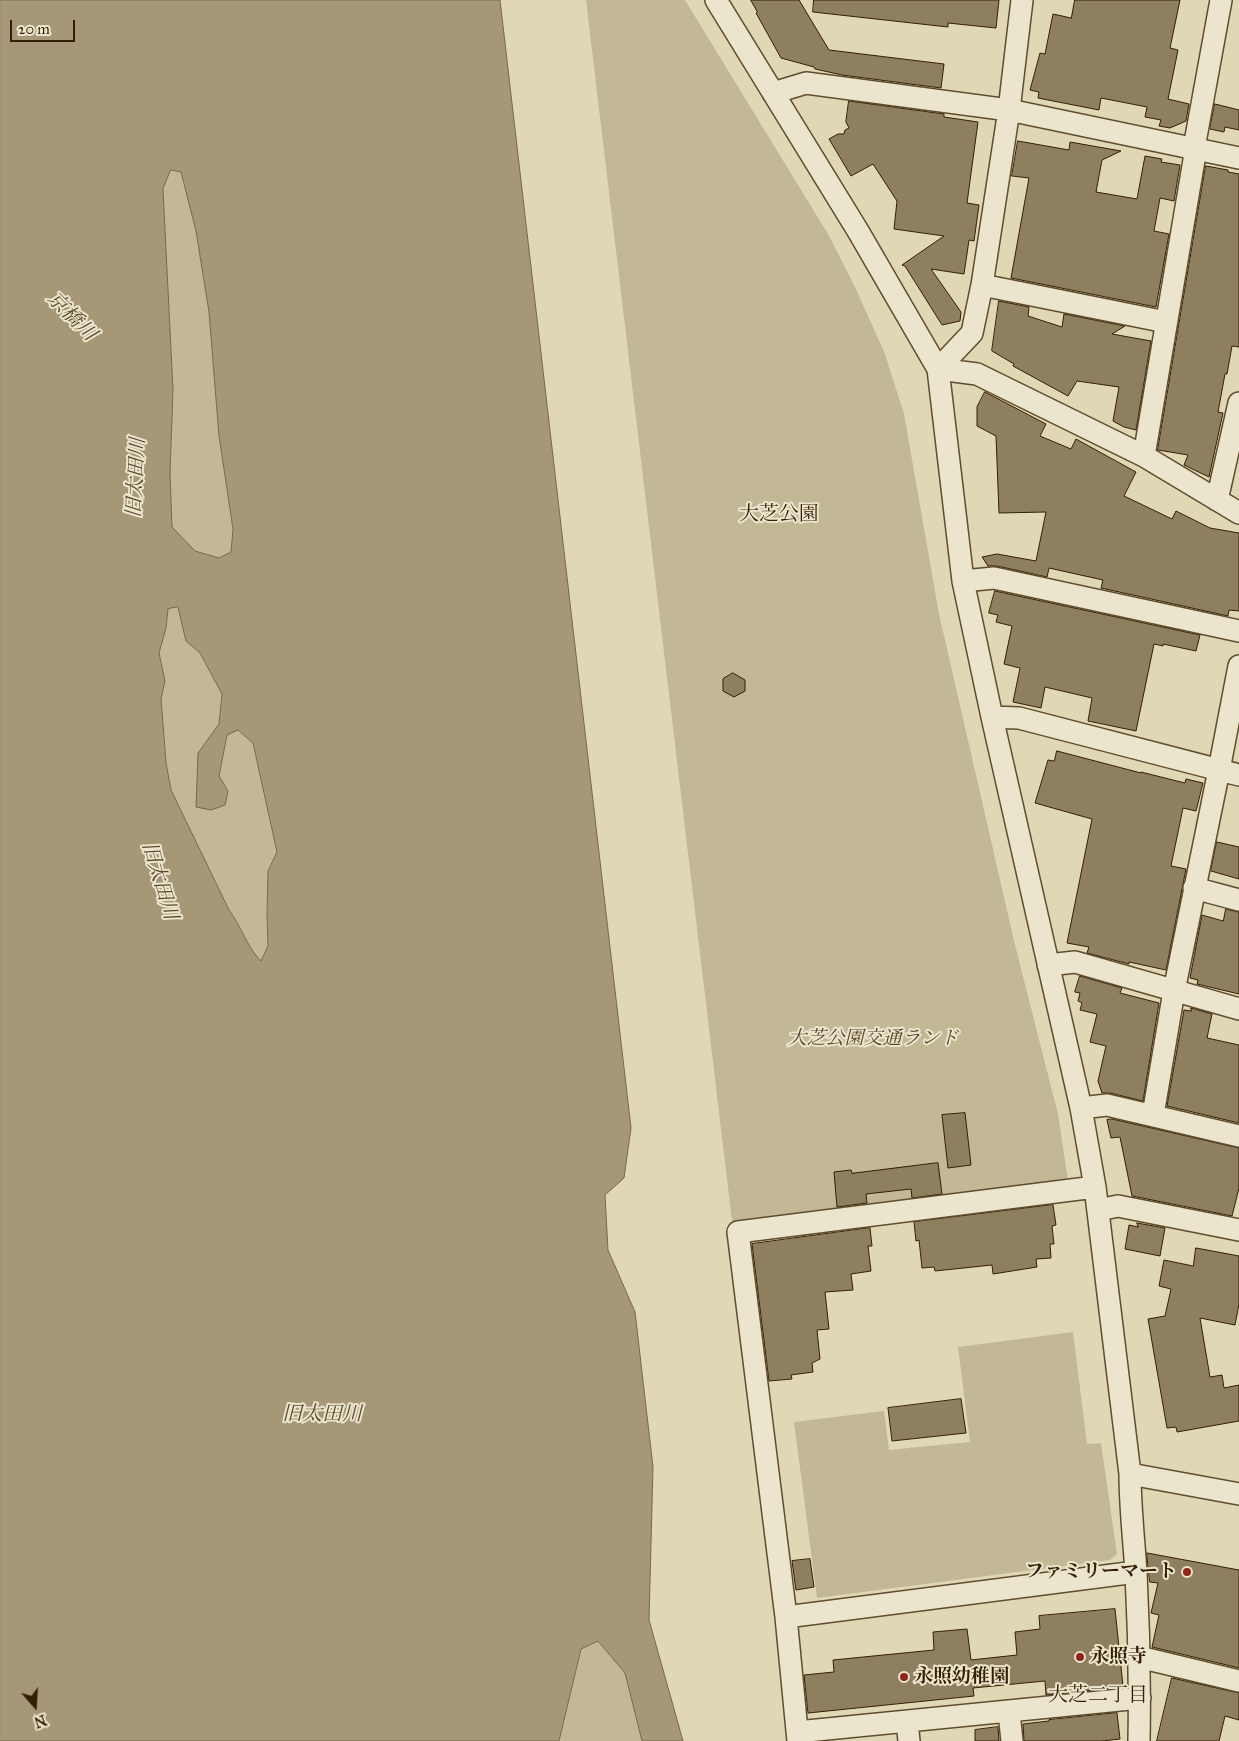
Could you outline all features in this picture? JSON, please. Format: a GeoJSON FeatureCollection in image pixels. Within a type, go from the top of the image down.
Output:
{"type":"FeatureCollection","features":[{"type":"Feature","properties":{"kind":"street"},"geometry":{"type":"LineString","coordinates":[[716,0],[858,231],[938,369],[963,581],[1081,1108],[1099,1210],[1130,1474],[1139,1657],[1139,1741]]}},
{"type":"Feature","properties":{"kind":"street"},"geometry":{"type":"LineString","coordinates":[[938,369],[972,333],[982,285],[1009,110],[1022,0]]}},
{"type":"Feature","properties":{"kind":"street"},"geometry":{"type":"LineString","coordinates":[[1144,456],[1194,160],[1194,148],[1227,6]]}},
{"type":"Feature","properties":{"kind":"street"},"geometry":{"type":"LineString","coordinates":[[773,93],[806,83],[1009,110],[1239,158]]}},
{"type":"Feature","properties":{"kind":"street"},"geometry":{"type":"LineString","coordinates":[[982,285],[1166,322]]}},
{"type":"Feature","properties":{"kind":"street"},"geometry":{"type":"LineString","coordinates":[[938,369],[977,374],[1144,456],[1239,513]]}},
{"type":"Feature","properties":{"kind":"street"},"geometry":{"type":"LineString","coordinates":[[1217,500],[1239,403]]}},
{"type":"Feature","properties":{"kind":"street"},"geometry":{"type":"LineString","coordinates":[[963,581],[994,578],[1239,631]]}},
{"type":"Feature","properties":{"kind":"street"},"geometry":{"type":"LineString","coordinates":[[1153,1115],[1194,888],[1229,772],[1239,666]]}},
{"type":"Feature","properties":{"kind":"street"},"geometry":{"type":"LineString","coordinates":[[992,717],[1019,718],[1229,772]]}},
{"type":"Feature","properties":{"kind":"street"},"geometry":{"type":"LineString","coordinates":[[1194,888],[1239,900]]}},
{"type":"Feature","properties":{"kind":"street"},"geometry":{"type":"LineString","coordinates":[[1048,965],[1075,962],[1239,1009]]}},
{"type":"Feature","properties":{"kind":"street"},"geometry":{"type":"LineString","coordinates":[[1081,1108],[1107,1105],[1239,1136]]}},
{"type":"Feature","properties":{"kind":"street"},"geometry":{"type":"LineString","coordinates":[[1095,1187],[738,1232],[786,1617],[797,1736],[908,1731],[1009,1712],[1140,1698]]}},
{"type":"Feature","properties":{"kind":"street"},"geometry":{"type":"LineString","coordinates":[[1099,1210],[1118,1206],[1239,1230]]}},
{"type":"Feature","properties":{"kind":"street"},"geometry":{"type":"LineString","coordinates":[[1130,1474],[1239,1494]]}},
{"type":"Feature","properties":{"kind":"street"},"geometry":{"type":"LineString","coordinates":[[786,1617],[1136,1572]]}},
{"type":"Feature","properties":{"kind":"street"},"geometry":{"type":"LineString","coordinates":[[1139,1657],[1239,1681]]}},
{"type":"Feature","properties":{"kind":"street"},"geometry":{"type":"LineString","coordinates":[[1009,1712],[1012,1741]]}},
{"type":"Feature","properties":{"kind":"green space","name":"大芝公園交通ランド"},"geometry":{"type":"Polygon","coordinates":[[[586,0],[685,0],[828,234],[855,287],[885,354],[904,414],[939,614],[1015,945],[1058,1114],[1068,1180],[732,1221],[586,0]]]}},
{"type":"Feature","properties":{"kind":"green space"},"geometry":{"type":"Polygon","coordinates":[[[171,170],[181,171],[196,231],[209,312],[219,436],[233,529],[231,552],[219,558],[195,551],[172,528],[170,473],[173,390],[163,189],[171,170]]]}},
{"type":"Feature","properties":{"kind":"green space"},"geometry":{"type":"Polygon","coordinates":[[[178,607],[186,641],[200,653],[222,694],[219,724],[198,753],[228,791],[219,776],[227,735],[238,730],[253,743],[277,852],[268,871],[268,946],[261,961],[250,949],[237,921],[229,910],[171,791],[166,763],[161,699],[165,681],[159,653],[166,628],[168,609],[178,607]]]}},
{"type":"Feature","properties":{"kind":"green space"},"geometry":{"type":"Polygon","coordinates":[[[1073,1332],[1087,1444],[1101,1443],[1117,1554],[1110,1560],[817,1598],[794,1422],[884,1411],[889,1450],[970,1442],[958,1347],[1073,1332]]]}},
{"type":"Feature","properties":{"kind":"green space"},"geometry":{"type":"Polygon","coordinates":[[[598,1641],[625,1673],[642,1741],[559,1741],[581,1648],[598,1641]]]}},
{"type":"Feature","properties":{"kind":"water","name":"旧太田川"},"geometry":{"type":"Polygon","coordinates":[[[0,0],[500,0],[631,1128],[624,1178],[605,1195],[608,1250],[635,1312],[653,1467],[649,1620],[683,1741],[642,1741],[625,1673],[598,1641],[581,1649],[559,1741],[0,1741],[0,0]],[[171,170],[163,189],[173,390],[170,473],[172,527],[195,551],[219,558],[231,552],[233,529],[219,436],[209,312],[196,231],[181,172],[171,170]],[[178,607],[168,609],[166,628],[159,653],[165,681],[161,699],[166,763],[171,790],[229,910],[261,961],[268,946],[268,871],[277,852],[253,743],[238,730],[227,735],[219,776],[228,791],[225,805],[211,810],[196,807],[198,753],[219,724],[222,694],[200,653],[186,641],[178,607]]]}},
{"type":"Feature","properties":{"kind":"building"},"geometry":{"type":"Polygon","coordinates":[[[751,0],[799,0],[829,50],[944,64],[941,88],[842,75],[781,58],[756,13],[751,0]]]}},
{"type":"Feature","properties":{"kind":"building"},"geometry":{"type":"Polygon","coordinates":[[[814,0],[999,0],[996,28],[948,23],[948,27],[813,12],[814,0]]]}},
{"type":"Feature","properties":{"kind":"building"},"geometry":{"type":"Polygon","coordinates":[[[1075,0],[1180,0],[1170,48],[1178,50],[1168,99],[1189,104],[1186,121],[1170,128],[1159,126],[1161,120],[1145,117],[1147,107],[1101,98],[1099,110],[1038,98],[1039,92],[1030,90],[1040,53],[1045,54],[1053,14],[1071,18],[1075,0]]]}},
{"type":"Feature","properties":{"kind":"building"},"geometry":{"type":"Polygon","coordinates":[[[849,101],[944,114],[944,117],[978,122],[967,203],[979,205],[974,241],[969,240],[964,274],[931,269],[961,312],[960,321],[942,325],[905,266],[902,265],[944,236],[894,229],[897,201],[873,164],[851,176],[829,139],[838,134],[844,134],[845,130],[849,128],[846,122],[849,101]]]}},
{"type":"Feature","properties":{"kind":"building"},"geometry":{"type":"Polygon","coordinates":[[[1215,104],[1239,110],[1239,130],[1225,127],[1224,132],[1210,129],[1215,104]]]}},
{"type":"Feature","properties":{"kind":"building"},"geometry":{"type":"Polygon","coordinates":[[[1018,141],[1069,150],[1070,142],[1121,151],[1102,160],[1096,192],[1137,199],[1145,156],[1162,159],[1161,162],[1180,165],[1174,201],[1160,198],[1154,231],[1169,234],[1156,307],[1011,278],[1029,178],[1012,176],[1018,141]]]}},
{"type":"Feature","properties":{"kind":"building"},"geometry":{"type":"Polygon","coordinates":[[[1206,166],[1239,174],[1239,347],[1232,346],[1227,374],[1225,374],[1218,412],[1223,413],[1209,477],[1184,465],[1188,455],[1158,450],[1206,166]]]}},
{"type":"Feature","properties":{"kind":"building"},"geometry":{"type":"Polygon","coordinates":[[[999,301],[1029,307],[1028,316],[1062,327],[1064,314],[1125,326],[1112,334],[1151,341],[1136,430],[1124,427],[1113,421],[1119,387],[1077,381],[1068,396],[1013,366],[1014,364],[992,351],[999,301]]]}},
{"type":"Feature","properties":{"kind":"building"},"geometry":{"type":"Polygon","coordinates":[[[985,392],[1046,424],[1040,436],[1071,449],[1076,439],[1136,472],[1124,496],[1172,519],[1176,511],[1210,528],[1239,533],[1239,611],[1229,610],[1228,616],[1101,588],[1103,580],[1049,568],[1047,577],[997,566],[988,566],[982,557],[997,554],[1036,561],[1046,512],[999,513],[996,436],[977,426],[977,407],[985,392]]]}},
{"type":"Feature","properties":{"kind":"building"},"geometry":{"type":"Polygon","coordinates":[[[995,591],[1200,635],[1196,651],[1154,644],[1136,731],[1088,721],[1092,698],[1045,687],[1041,708],[1013,702],[1020,668],[1004,664],[1012,626],[996,622],[998,615],[989,613],[995,591]]]}},
{"type":"Feature","properties":{"kind":"building"},"geometry":{"type":"Polygon","coordinates":[[[733,673],[745,680],[745,691],[734,697],[723,691],[723,679],[733,673]]]}},
{"type":"Feature","properties":{"kind":"building"},"geometry":{"type":"Polygon","coordinates":[[[1057,751],[1185,783],[1186,779],[1203,783],[1196,811],[1183,808],[1171,866],[1186,869],[1166,970],[1129,962],[1129,964],[1087,953],[1089,947],[1067,943],[1092,819],[1035,803],[1048,760],[1054,761],[1057,751]]]}},
{"type":"Feature","properties":{"kind":"building"},"geometry":{"type":"Polygon","coordinates":[[[1217,842],[1239,847],[1239,879],[1211,871],[1217,842]]]}},
{"type":"Feature","properties":{"kind":"building"},"geometry":{"type":"Polygon","coordinates":[[[1226,909],[1239,912],[1239,994],[1197,984],[1198,980],[1190,978],[1202,915],[1223,921],[1226,909]]]}},
{"type":"Feature","properties":{"kind":"building"},"geometry":{"type":"Polygon","coordinates":[[[1080,976],[1122,988],[1120,993],[1159,1003],[1143,1101],[1110,1093],[1102,1093],[1098,1081],[1106,1046],[1090,1042],[1097,1014],[1080,1010],[1082,1003],[1078,1001],[1080,993],[1075,992],[1080,976]]]}},
{"type":"Feature","properties":{"kind":"building"},"geometry":{"type":"Polygon","coordinates":[[[1191,1008],[1212,1014],[1207,1038],[1239,1045],[1239,1123],[1167,1106],[1184,1010],[1191,1011],[1191,1008]]]}},
{"type":"Feature","properties":{"kind":"building"},"geometry":{"type":"Polygon","coordinates":[[[965,1113],[971,1165],[948,1168],[942,1115],[965,1113]]]}},
{"type":"Feature","properties":{"kind":"building"},"geometry":{"type":"Polygon","coordinates":[[[1112,1119],[1239,1148],[1239,1188],[1232,1216],[1132,1196],[1120,1137],[1111,1138],[1107,1120],[1112,1119]]]}},
{"type":"Feature","properties":{"kind":"building"},"geometry":{"type":"Polygon","coordinates":[[[938,1163],[942,1194],[912,1198],[911,1189],[866,1194],[867,1203],[837,1207],[834,1172],[851,1170],[852,1173],[938,1163]]]}},
{"type":"Feature","properties":{"kind":"building"},"geometry":{"type":"Polygon","coordinates":[[[1053,1205],[1056,1225],[1052,1226],[1054,1244],[1050,1244],[1051,1258],[1036,1259],[1037,1267],[993,1274],[992,1265],[935,1271],[934,1267],[922,1268],[919,1240],[916,1241],[914,1222],[1053,1205]]]}},
{"type":"Feature","properties":{"kind":"building"},"geometry":{"type":"Polygon","coordinates":[[[1137,1223],[1165,1228],[1160,1256],[1125,1249],[1129,1225],[1138,1227],[1137,1223]]]}},
{"type":"Feature","properties":{"kind":"building"},"geometry":{"type":"Polygon","coordinates":[[[870,1228],[872,1246],[868,1246],[871,1271],[851,1274],[853,1290],[825,1292],[829,1329],[817,1330],[820,1359],[812,1363],[813,1372],[791,1375],[792,1379],[769,1381],[752,1244],[870,1228]]]}},
{"type":"Feature","properties":{"kind":"building"},"geometry":{"type":"Polygon","coordinates":[[[1196,1248],[1239,1256],[1239,1304],[1235,1325],[1200,1318],[1210,1377],[1222,1375],[1224,1388],[1239,1385],[1239,1421],[1177,1432],[1176,1427],[1167,1428],[1148,1319],[1165,1316],[1171,1289],[1159,1286],[1164,1260],[1193,1266],[1196,1248]]]}},
{"type":"Feature","properties":{"kind":"building"},"geometry":{"type":"Polygon","coordinates":[[[961,1399],[966,1433],[892,1441],[888,1408],[961,1399]]]}},
{"type":"Feature","properties":{"kind":"building"},"geometry":{"type":"Polygon","coordinates":[[[1147,1553],[1239,1570],[1239,1668],[1152,1647],[1159,1615],[1151,1613],[1158,1583],[1150,1582],[1147,1553]]]}},
{"type":"Feature","properties":{"kind":"building"},"geometry":{"type":"Polygon","coordinates":[[[810,1559],[814,1587],[796,1590],[792,1561],[810,1559]]]}},
{"type":"Feature","properties":{"kind":"building"},"geometry":{"type":"Polygon","coordinates":[[[1115,1609],[1123,1686],[1046,1695],[1045,1681],[973,1688],[974,1696],[808,1713],[804,1675],[834,1672],[833,1660],[934,1650],[933,1632],[967,1629],[971,1660],[1017,1655],[1015,1632],[1040,1629],[1039,1616],[1115,1609]]]}},
{"type":"Feature","properties":{"kind":"building"},"geometry":{"type":"Polygon","coordinates":[[[1172,1678],[1239,1693],[1239,1720],[1225,1716],[1219,1741],[1157,1741],[1172,1678]]]}},
{"type":"Feature","properties":{"kind":"building"},"geometry":{"type":"Polygon","coordinates":[[[1117,1713],[1120,1739],[1102,1741],[1024,1741],[1023,1724],[1117,1713]]]}},
{"type":"Feature","properties":{"kind":"building"},"geometry":{"type":"Polygon","coordinates":[[[998,1727],[999,1741],[975,1741],[975,1730],[998,1727]]]}},
{"type":"Feature","properties":{"kind":"place","name":"ファミリーマート"},"geometry":{"type":"Point","coordinates":[1187,1572]}},
{"type":"Feature","properties":{"kind":"place","name":"永照寺"},"geometry":{"type":"Point","coordinates":[1080,1657]}},
{"type":"Feature","properties":{"kind":"place","name":"永照幼稚園"},"geometry":{"type":"Point","coordinates":[904,1677]}},
{"type":"Feature","properties":{"kind":"district","name":"大芝公園"},"geometry":{"type":"Point","coordinates":[779,515]}},
{"type":"Feature","properties":{"kind":"district","name":"大芝二丁目"},"geometry":{"type":"Point","coordinates":[1098,1696]}},
{"type":"Feature","properties":{"kind":"water label","name":"京橋川"},"geometry":{"type":"Point","coordinates":[71,317]}}]}
